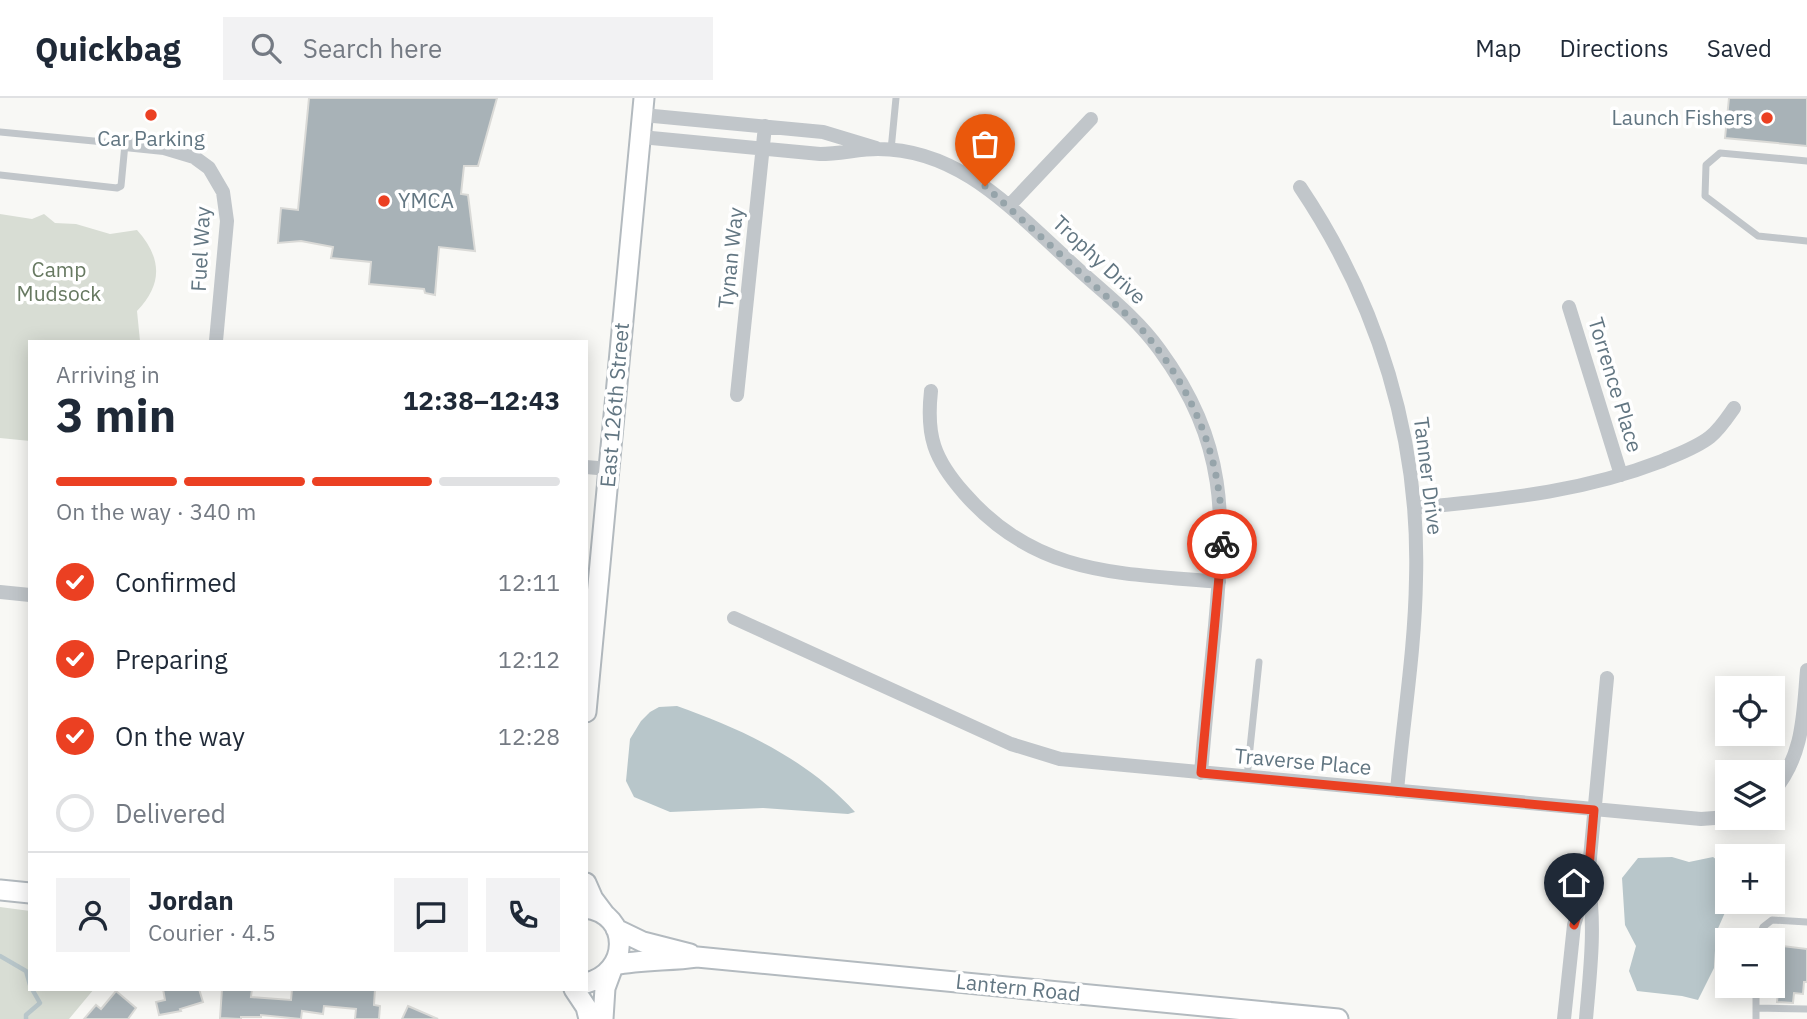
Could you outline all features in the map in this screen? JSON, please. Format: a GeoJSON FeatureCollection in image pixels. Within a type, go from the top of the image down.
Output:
{"type":"FeatureCollection","features":[{"type":"Feature","properties":{"kind":"street","name":"Trophy Drive"},"geometry":{"type":"LineString","coordinates":[[643,106],[765,126],[823,132],[884,149],[930,157],[954,166],[1009,206],[1138,325],[1158,347],[1190,397],[1210,447],[1219,486],[1222,540],[1201,773]]}},
{"type":"Feature","properties":{"kind":"street","name":"East 126th Street"},"geometry":{"type":"LineString","coordinates":[[588,669],[643,106]]}},
{"type":"Feature","properties":{"kind":"street"},"geometry":{"type":"LineString","coordinates":[[1009,206],[1091,119]]}},
{"type":"Feature","properties":{"kind":"street","name":"Tynan Way"},"geometry":{"type":"LineString","coordinates":[[737,395],[765,126]]}},
{"type":"Feature","properties":{"kind":"street","name":"Trophy Drive"},"geometry":{"type":"LineString","coordinates":[[640,137],[840,154],[884,149]]}},
{"type":"Feature","properties":{"kind":"street","name":"Fuel Way"},"geometry":{"type":"LineString","coordinates":[[125,144],[164,148],[194,157],[209,168],[223,192],[227,221],[216,340]]}},
{"type":"Feature","properties":{"kind":"street","name":"Tanner Drive"},"geometry":{"type":"LineString","coordinates":[[1300,187],[1320,216],[1350,272],[1373,326],[1404,432],[1415,508],[1415,613],[1397,791]]}},
{"type":"Feature","properties":{"kind":"street","name":"Torrence Place"},"geometry":{"type":"LineString","coordinates":[[1569,307],[1621,475]]}},
{"type":"Feature","properties":{"kind":"street"},"geometry":{"type":"LineString","coordinates":[[931,391],[929,427],[932,442],[941,461],[971,502],[1010,535],[1044,554],[1082,567],[1219,582]]}},
{"type":"Feature","properties":{"kind":"street"},"geometry":{"type":"LineString","coordinates":[[1415,508],[1530,496],[1621,475],[1704,442],[1717,431],[1734,408]]}},
{"type":"Feature","properties":{"kind":"street"},"geometry":{"type":"LineString","coordinates":[[588,467],[608,469]]}},
{"type":"Feature","properties":{"kind":"street"},"geometry":{"type":"LineString","coordinates":[[0,592],[28,595]]}},
{"type":"Feature","properties":{"kind":"street","name":"Traverse Place"},"geometry":{"type":"LineString","coordinates":[[734,618],[1011,744],[1043,755],[1247,778],[1701,820],[1715,818]]}},
{"type":"Feature","properties":{"kind":"street"},"geometry":{"type":"LineString","coordinates":[[1785,775],[1796,756],[1801,734],[1807,670]]}},
{"type":"Feature","properties":{"kind":"street"},"geometry":{"type":"LineString","coordinates":[[1564,1019],[1574,925],[1588,879],[1607,678]]}},
{"type":"Feature","properties":{"kind":"street"},"geometry":{"type":"LineString","coordinates":[[1586,1019],[1593,939],[1588,879]]}},
{"type":"Feature","properties":{"kind":"street"},"geometry":{"type":"LineString","coordinates":[[588,888],[611,923],[620,950],[605,988],[603,1019]]}},
{"type":"Feature","properties":{"kind":"street"},"geometry":{"type":"LineString","coordinates":[[0,890],[28,893]]}},
{"type":"Feature","properties":{"kind":"street","name":"Lantern Road"},"geometry":{"type":"LineString","coordinates":[[588,908],[596,910],[611,923],[643,942],[681,950],[697,957]]}},
{"type":"Feature","properties":{"kind":"street","name":"Lantern Road"},"geometry":{"type":"LineString","coordinates":[[613,967],[636,960],[697,957],[1193,1012],[1338,1019]]}},
{"type":"Feature","properties":{"kind":"street"},"geometry":{"type":"LineString","coordinates":[[588,982],[599,978],[613,967]]}},
{"type":"Feature","properties":{"kind":"street"},"geometry":{"type":"LineString","coordinates":[[575,991],[586,1007],[589,1019]]}},
{"type":"Feature","properties":{"kind":"lane"},"geometry":{"type":"LineString","coordinates":[[884,149],[896,98]]}},
{"type":"Feature","properties":{"kind":"lane"},"geometry":{"type":"LineString","coordinates":[[0,132],[125,144],[121,186],[117,188],[0,176]]}},
{"type":"Feature","properties":{"kind":"lane"},"geometry":{"type":"LineString","coordinates":[[1807,161],[1720,153],[1706,165],[1704,196],[1758,236],[1807,241]]}},
{"type":"Feature","properties":{"kind":"lane"},"geometry":{"type":"LineString","coordinates":[[1247,778],[1259,662]]}},
{"type":"Feature","properties":{"kind":"lane"},"geometry":{"type":"LineString","coordinates":[[1763,928],[1772,920],[1807,922]]}},
{"type":"Feature","properties":{"kind":"lane"},"geometry":{"type":"LineString","coordinates":[[1756,998],[1756,1019]]}},
{"type":"Feature","properties":{"kind":"lane"},"geometry":{"type":"LineString","coordinates":[[1756,1008],[1807,1009]]}},
{"type":"Feature","properties":{"kind":"green space","name":"Camp Mudsock"},"geometry":{"type":"Polygon","coordinates":[[[0,214],[32,219],[44,214],[55,223],[76,224],[110,234],[137,230],[151,251],[156,271],[151,291],[137,311],[140,340],[28,340],[28,441],[0,438],[0,214]]]}},
{"type":"Feature","properties":{"kind":"green space"},"geometry":{"type":"Polygon","coordinates":[[[0,907],[28,911],[28,991],[92,991],[69,1019],[0,1019],[0,907]]]}},
{"type":"Feature","properties":{"kind":"shaded area"},"geometry":{"type":"Polygon","coordinates":[[[677,706],[749,736],[795,761],[836,793],[855,812],[848,814],[763,808],[670,812],[634,797],[626,781],[630,739],[650,712],[659,707],[677,706]]]}},
{"type":"Feature","properties":{"kind":"shaded area"},"geometry":{"type":"Polygon","coordinates":[[[1672,857],[1689,862],[1715,858],[1715,914],[1724,914],[1718,928],[1715,928],[1714,968],[1698,1000],[1637,991],[1629,971],[1636,946],[1625,925],[1622,878],[1638,858],[1672,857]]]}},
{"type":"Feature","properties":{"kind":"building","name":"YMCA"},"geometry":{"type":"Polygon","coordinates":[[[309,98],[497,98],[478,166],[464,166],[461,194],[468,195],[475,251],[439,247],[435,295],[425,293],[424,289],[369,284],[371,262],[331,258],[333,247],[301,241],[278,243],[281,208],[298,210],[309,98]]]}},
{"type":"Feature","properties":{"kind":"building","name":"Launch Fishers"},"geometry":{"type":"Polygon","coordinates":[[[1729,98],[1807,98],[1807,146],[1725,138],[1729,98]]]}},
{"type":"Feature","properties":{"kind":"building"},"geometry":{"type":"Polygon","coordinates":[[[1785,946],[1807,949],[1807,982],[1804,982],[1803,994],[1794,993],[1793,1003],[1777,1002],[1777,998],[1785,998],[1785,946]]]}},
{"type":"Feature","properties":{"kind":"building"},"geometry":{"type":"Polygon","coordinates":[[[116,991],[136,1008],[128,1019],[84,1019],[96,1005],[101,1009],[116,991]]]}},
{"type":"Feature","properties":{"kind":"building"},"geometry":{"type":"Polygon","coordinates":[[[163,991],[200,991],[203,1002],[180,1009],[181,1011],[159,1015],[156,1002],[165,1000],[163,991]]]}},
{"type":"Feature","properties":{"kind":"building"},"geometry":{"type":"Polygon","coordinates":[[[222,991],[252,991],[251,997],[291,1000],[292,991],[375,991],[374,1005],[380,1006],[379,1019],[355,1019],[356,1009],[324,1006],[323,1014],[302,1011],[301,1019],[261,1015],[241,1019],[220,1018],[222,991]]]}},
{"type":"Feature","properties":{"kind":"building"},"geometry":{"type":"Polygon","coordinates":[[[408,1006],[438,1019],[402,1019],[408,1006]]]}},
{"type":"Feature","properties":{"kind":"waterway"},"geometry":{"type":"LineString","coordinates":[[0,956],[26,971],[28,978]]}},
{"type":"Feature","properties":{"kind":"waterway"},"geometry":{"type":"LineString","coordinates":[[26,1019],[26,1015],[40,1003],[33,991]]}},
{"type":"Feature","properties":{"kind":"way so far"},"geometry":{"type":"LineString","coordinates":[[985,186],[1138,325],[1158,347],[1174,371],[1190,397],[1210,447],[1219,486],[1222,544]]}},
{"type":"Feature","properties":{"kind":"place","name":"Car Parking"},"geometry":{"type":"Point","coordinates":[151,115]}},
{"type":"Feature","properties":{"kind":"place","name":"Launch Fishers"},"geometry":{"type":"Point","coordinates":[1767,118]}},
{"type":"Feature","properties":{"kind":"place","name":"YMCA"},"geometry":{"type":"Point","coordinates":[384,201]}},
{"type":"Feature","properties":{"kind":"route"},"geometry":{"type":"LineString","coordinates":[[1222,544],[1201,773],[1594,810],[1588,879],[1574,925]]}}]}
